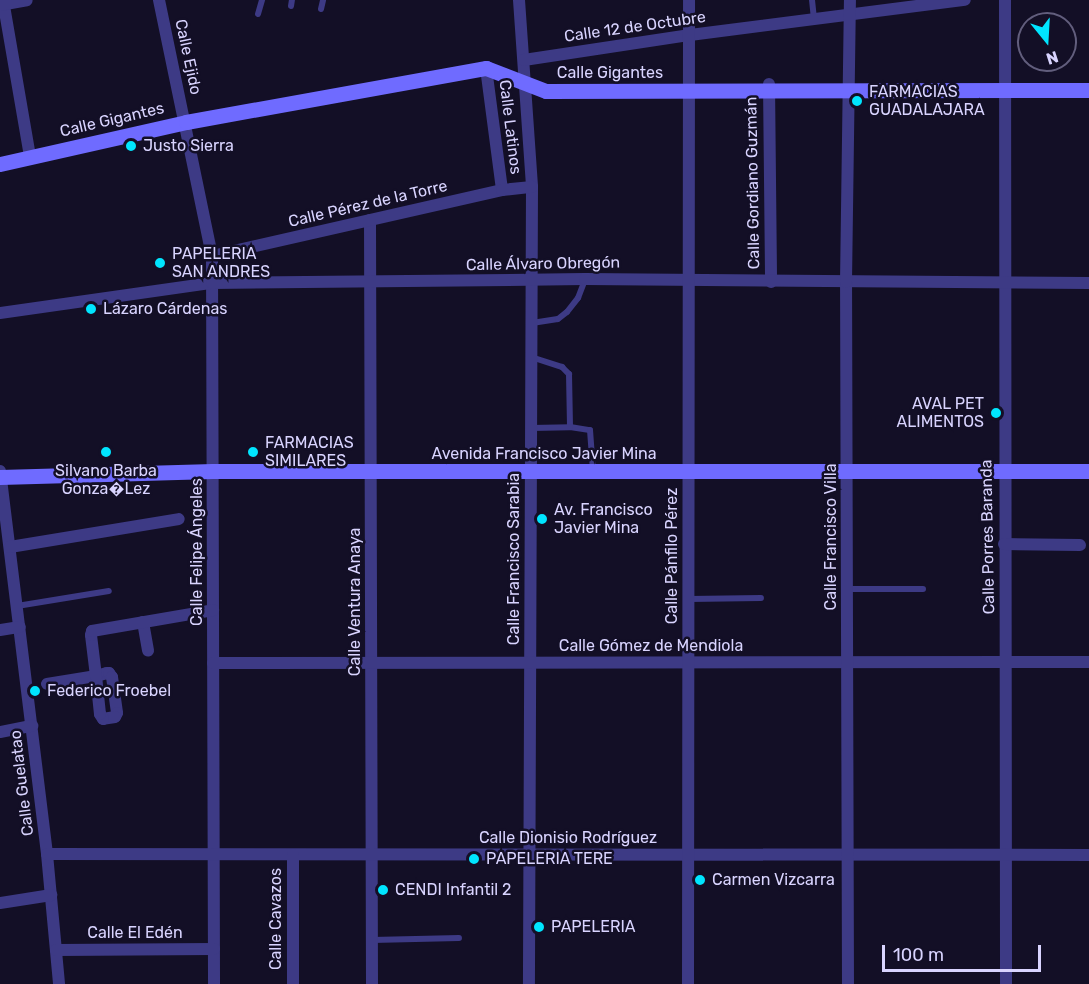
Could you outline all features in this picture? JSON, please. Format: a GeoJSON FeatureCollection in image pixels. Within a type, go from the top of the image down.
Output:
{"type":"FeatureCollection","features":[{"type":"Feature","properties":{"kind":"main road","name":"Calle Gigantes"},"geometry":{"type":"LineString","coordinates":[[0,164],[186,122],[486,68],[526,91],[691,92],[769,88],[849,91],[1089,90]]}},
{"type":"Feature","properties":{"kind":"main road","name":"Avenida Francisco Javier Mina"},"geometry":{"type":"LineString","coordinates":[[0,475],[213,471],[1089,471]]}},
{"type":"Feature","properties":{"kind":"street"},"geometry":{"type":"LineString","coordinates":[[27,0],[2,3],[30,157]]}},
{"type":"Feature","properties":{"kind":"street","name":"Calle Ejido"},"geometry":{"type":"LineString","coordinates":[[159,0],[186,122]]}},
{"type":"Feature","properties":{"kind":"street","name":"Calle Francisco Sarabia"},"geometry":{"type":"LineString","coordinates":[[519,0],[532,187],[530,984]]}},
{"type":"Feature","properties":{"kind":"street","name":"Calle Pánfilo Pérez"},"geometry":{"type":"LineString","coordinates":[[688,984],[691,92],[689,0]]}},
{"type":"Feature","properties":{"kind":"street","name":"Calle Francisco Villa"},"geometry":{"type":"LineString","coordinates":[[848,984],[846,282],[850,0]]}},
{"type":"Feature","properties":{"kind":"street","name":"Calle 12 de Octubre"},"geometry":{"type":"LineString","coordinates":[[524,60],[690,35],[965,0]]}},
{"type":"Feature","properties":{"kind":"street","name":"Calle Porres Baranda"},"geometry":{"type":"LineString","coordinates":[[1005,0],[1006,984]]}},
{"type":"Feature","properties":{"kind":"street","name":"Calle Latinos"},"geometry":{"type":"LineString","coordinates":[[486,68],[502,190]]}},
{"type":"Feature","properties":{"kind":"street","name":"Calle Gordiano Guzmán"},"geometry":{"type":"LineString","coordinates":[[769,88],[771,282]]}},
{"type":"Feature","properties":{"kind":"street","name":"Calle Felipe Ángeles"},"geometry":{"type":"LineString","coordinates":[[186,122],[212,256],[214,984]]}},
{"type":"Feature","properties":{"kind":"street","name":"Calle Pérez de la Torre"},"geometry":{"type":"LineString","coordinates":[[212,256],[502,190],[532,187]]}},
{"type":"Feature","properties":{"kind":"street","name":"Calle Ventura Anaya"},"geometry":{"type":"LineString","coordinates":[[370,220],[372,283],[372,984]]}},
{"type":"Feature","properties":{"kind":"street","name":"Calle Álvaro Obregón"},"geometry":{"type":"LineString","coordinates":[[0,313],[212,283],[585,279],[1089,283]]}},
{"type":"Feature","properties":{"kind":"street","name":"Calle Guelatao"},"geometry":{"type":"LineString","coordinates":[[0,475],[47,854],[59,984]]}},
{"type":"Feature","properties":{"kind":"street"},"geometry":{"type":"LineString","coordinates":[[10,546],[179,519]]}},
{"type":"Feature","properties":{"kind":"street"},"geometry":{"type":"LineString","coordinates":[[1004,544],[1080,545]]}},
{"type":"Feature","properties":{"kind":"street"},"geometry":{"type":"LineString","coordinates":[[47,684],[96,676],[92,631],[213,610]]}},
{"type":"Feature","properties":{"kind":"street"},"geometry":{"type":"LineString","coordinates":[[143,622],[148,651]]}},
{"type":"Feature","properties":{"kind":"street"},"geometry":{"type":"LineString","coordinates":[[0,630],[20,627]]}},
{"type":"Feature","properties":{"kind":"street","name":"Calle Gómez de Mendiola"},"geometry":{"type":"LineString","coordinates":[[213,663],[1089,662]]}},
{"type":"Feature","properties":{"kind":"street"},"geometry":{"type":"LineString","coordinates":[[0,732],[32,726]]}},
{"type":"Feature","properties":{"kind":"street","name":"Calle Dionisio Rodríguez"},"geometry":{"type":"LineString","coordinates":[[47,854],[1089,855]]}},
{"type":"Feature","properties":{"kind":"street","name":"Calle Cavazos"},"geometry":{"type":"LineString","coordinates":[[293,855],[293,984]]}},
{"type":"Feature","properties":{"kind":"street"},"geometry":{"type":"LineString","coordinates":[[0,903],[51,895]]}},
{"type":"Feature","properties":{"kind":"street","name":"Calle El Edén"},"geometry":{"type":"LineString","coordinates":[[56,950],[214,950]]}},
{"type":"Feature","properties":{"kind":"lane"},"geometry":{"type":"LineString","coordinates":[[258,14],[262,0]]}},
{"type":"Feature","properties":{"kind":"lane"},"geometry":{"type":"LineString","coordinates":[[321,9],[323,0]]}},
{"type":"Feature","properties":{"kind":"lane"},"geometry":{"type":"LineString","coordinates":[[812,0],[814,20]]}},
{"type":"Feature","properties":{"kind":"lane"},"geometry":{"type":"LineString","coordinates":[[532,323],[558,319],[567,312],[578,298],[585,279]]}},
{"type":"Feature","properties":{"kind":"lane"},"geometry":{"type":"LineString","coordinates":[[531,357],[562,367],[569,374],[570,428]]}},
{"type":"Feature","properties":{"kind":"lane"},"geometry":{"type":"LineString","coordinates":[[531,428],[590,430],[593,472]]}},
{"type":"Feature","properties":{"kind":"lane"},"geometry":{"type":"LineString","coordinates":[[848,589],[923,589]]}},
{"type":"Feature","properties":{"kind":"lane"},"geometry":{"type":"LineString","coordinates":[[17,606],[110,591]]}},
{"type":"Feature","properties":{"kind":"lane"},"geometry":{"type":"LineString","coordinates":[[689,599],[762,598]]}},
{"type":"Feature","properties":{"kind":"lane"},"geometry":{"type":"LineString","coordinates":[[372,940],[459,938]]}},
{"type":"Feature","properties":{"kind":"place","name":"FARMACIAS GUADALAJARA"},"geometry":{"type":"Point","coordinates":[857,101]}},
{"type":"Feature","properties":{"kind":"place","name":"Justo Sierra"},"geometry":{"type":"Point","coordinates":[131,146]}},
{"type":"Feature","properties":{"kind":"place","name":"PAPELERIA SAN ANDRES"},"geometry":{"type":"Point","coordinates":[160,263]}},
{"type":"Feature","properties":{"kind":"place","name":"Lázaro Cárdenas"},"geometry":{"type":"Point","coordinates":[91,309]}},
{"type":"Feature","properties":{"kind":"place","name":"AVAL PET ALIMENTOS"},"geometry":{"type":"Point","coordinates":[996,413]}},
{"type":"Feature","properties":{"kind":"place","name":"Silvano Barba Gonza�Lez"},"geometry":{"type":"Point","coordinates":[106,452]}},
{"type":"Feature","properties":{"kind":"place","name":"FARMACIAS SIMILARES"},"geometry":{"type":"Point","coordinates":[253,452]}},
{"type":"Feature","properties":{"kind":"place","name":"Av. Francisco Javier Mina"},"geometry":{"type":"Point","coordinates":[542,519]}},
{"type":"Feature","properties":{"kind":"place","name":"Federico Froebel"},"geometry":{"type":"Point","coordinates":[35,691]}},
{"type":"Feature","properties":{"kind":"place","name":"PAPELERIA TERE"},"geometry":{"type":"Point","coordinates":[474,859]}},
{"type":"Feature","properties":{"kind":"place","name":"Carmen Vizcarra"},"geometry":{"type":"Point","coordinates":[700,880]}},
{"type":"Feature","properties":{"kind":"place","name":"CENDI Infantil 2"},"geometry":{"type":"Point","coordinates":[383,890]}},
{"type":"Feature","properties":{"kind":"place","name":"PAPELERIA"},"geometry":{"type":"Point","coordinates":[539,927]}}]}
